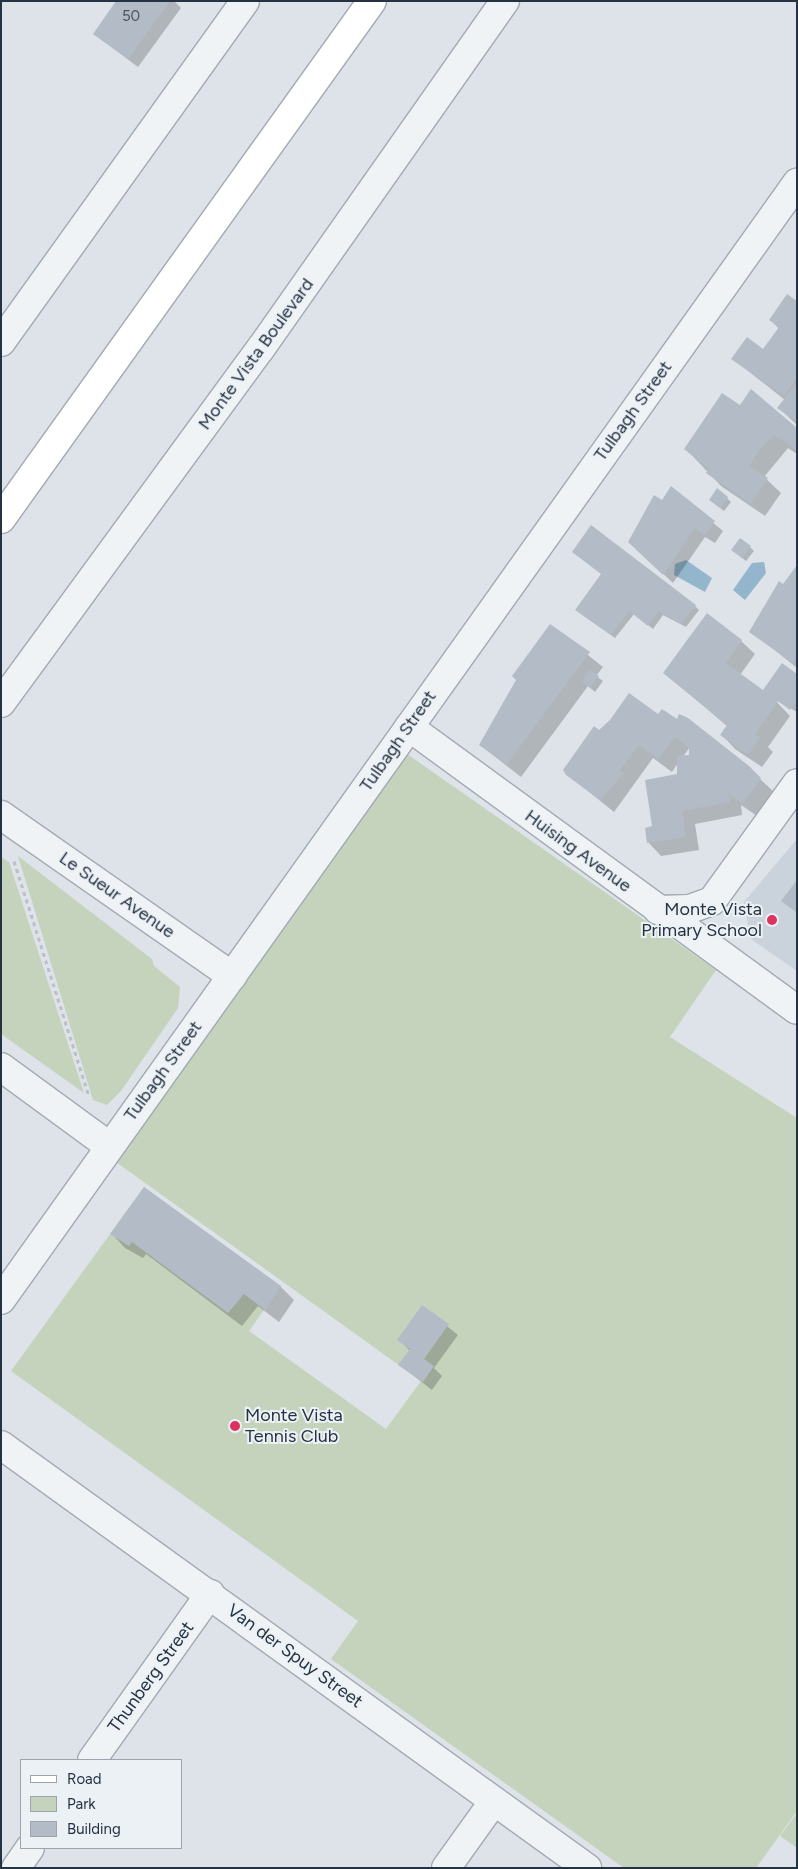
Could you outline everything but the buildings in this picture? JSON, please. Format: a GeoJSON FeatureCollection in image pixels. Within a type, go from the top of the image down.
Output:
{"type":"FeatureCollection","features":[{"type":"Feature","properties":{"kind":"main road"},"geometry":{"type":"LineString","coordinates":[[1,519],[372,1]]}},
{"type":"Feature","properties":{"kind":"street"},"geometry":{"type":"LineString","coordinates":[[1,342],[245,1]]}},
{"type":"Feature","properties":{"kind":"street","name":"Monte Vista Boulevard"},"geometry":{"type":"LineString","coordinates":[[1,703],[261,348],[505,1]]}},
{"type":"Feature","properties":{"kind":"street","name":"Tulbagh Street"},"geometry":{"type":"LineString","coordinates":[[1,1300],[797,183]]}},
{"type":"Feature","properties":{"kind":"street","name":"Huising Avenue"},"geometry":{"type":"LineString","coordinates":[[409,727],[712,950],[797,1010]]}},
{"type":"Feature","properties":{"kind":"street"},"geometry":{"type":"LineString","coordinates":[[658,910],[690,910],[712,901],[797,783]]}},
{"type":"Feature","properties":{"kind":"street","name":"Le Sueur Avenue"},"geometry":{"type":"LineString","coordinates":[[1,814],[232,976]]}},
{"type":"Feature","properties":{"kind":"street"},"geometry":{"type":"LineString","coordinates":[[712,901],[712,950]]}},
{"type":"Feature","properties":{"kind":"street"},"geometry":{"type":"LineString","coordinates":[[1,1067],[109,1146]]}},
{"type":"Feature","properties":{"kind":"street","name":"Van der Spuy Street"},"geometry":{"type":"LineString","coordinates":[[1,1445],[210,1594],[587,1868]]}},
{"type":"Feature","properties":{"kind":"street","name":"Thunberg Street"},"geometry":{"type":"LineString","coordinates":[[93,1759],[210,1594]]}},
{"type":"Feature","properties":{"kind":"street"},"geometry":{"type":"LineString","coordinates":[[446,1868],[494,1801]]}},
{"type":"Feature","properties":{"kind":"street"},"geometry":{"type":"LineString","coordinates":[[16,1868],[29,1849]]}},
{"type":"Feature","properties":{"kind":"path"},"geometry":{"type":"LineString","coordinates":[[13,858],[89,1104]]}},
{"type":"Feature","properties":{"kind":"shaded area","name":"Monte Vista Primary School"},"geometry":{"type":"Polygon","coordinates":[[[797,839],[797,971],[751,939],[744,902],[797,839]]]}},
{"type":"Feature","properties":{"kind":"green space"},"geometry":{"type":"Polygon","coordinates":[[[407,754],[716,970],[670,1037],[797,1118],[797,1811],[756,1868],[624,1868],[331,1659],[358,1621],[11,1371],[144,1187],[281,1286],[249,1331],[386,1429],[421,1381],[116,1162],[407,754]]]}},
{"type":"Feature","properties":{"kind":"green space"},"geometry":{"type":"Polygon","coordinates":[[[18,856],[152,959],[154,966],[180,987],[178,1008],[121,1091],[107,1105],[93,1100],[18,856]]]}},
{"type":"Feature","properties":{"kind":"green space"},"geometry":{"type":"Polygon","coordinates":[[[1,857],[9,862],[84,1093],[1,1034],[1,857]]]}},
{"type":"Feature","properties":{"kind":"green space"},"geometry":{"type":"Polygon","coordinates":[[[797,1813],[797,1848],[780,1836],[797,1813]]]}},
{"type":"Feature","properties":{"kind":"water"},"geometry":{"type":"Polygon","coordinates":[[[686,560],[712,578],[705,592],[674,575],[675,564],[686,560]]]}},
{"type":"Feature","properties":{"kind":"water"},"geometry":{"type":"Polygon","coordinates":[[[764,562],[766,573],[745,600],[733,590],[752,563],[764,562]]]}},
{"type":"Feature","properties":{"kind":"place","name":"Monte Vista Primary School"},"geometry":{"type":"Point","coordinates":[772,920]}},
{"type":"Feature","properties":{"kind":"place","name":"Monte Vista Tennis Club"},"geometry":{"type":"Point","coordinates":[235,1426]}}]}
